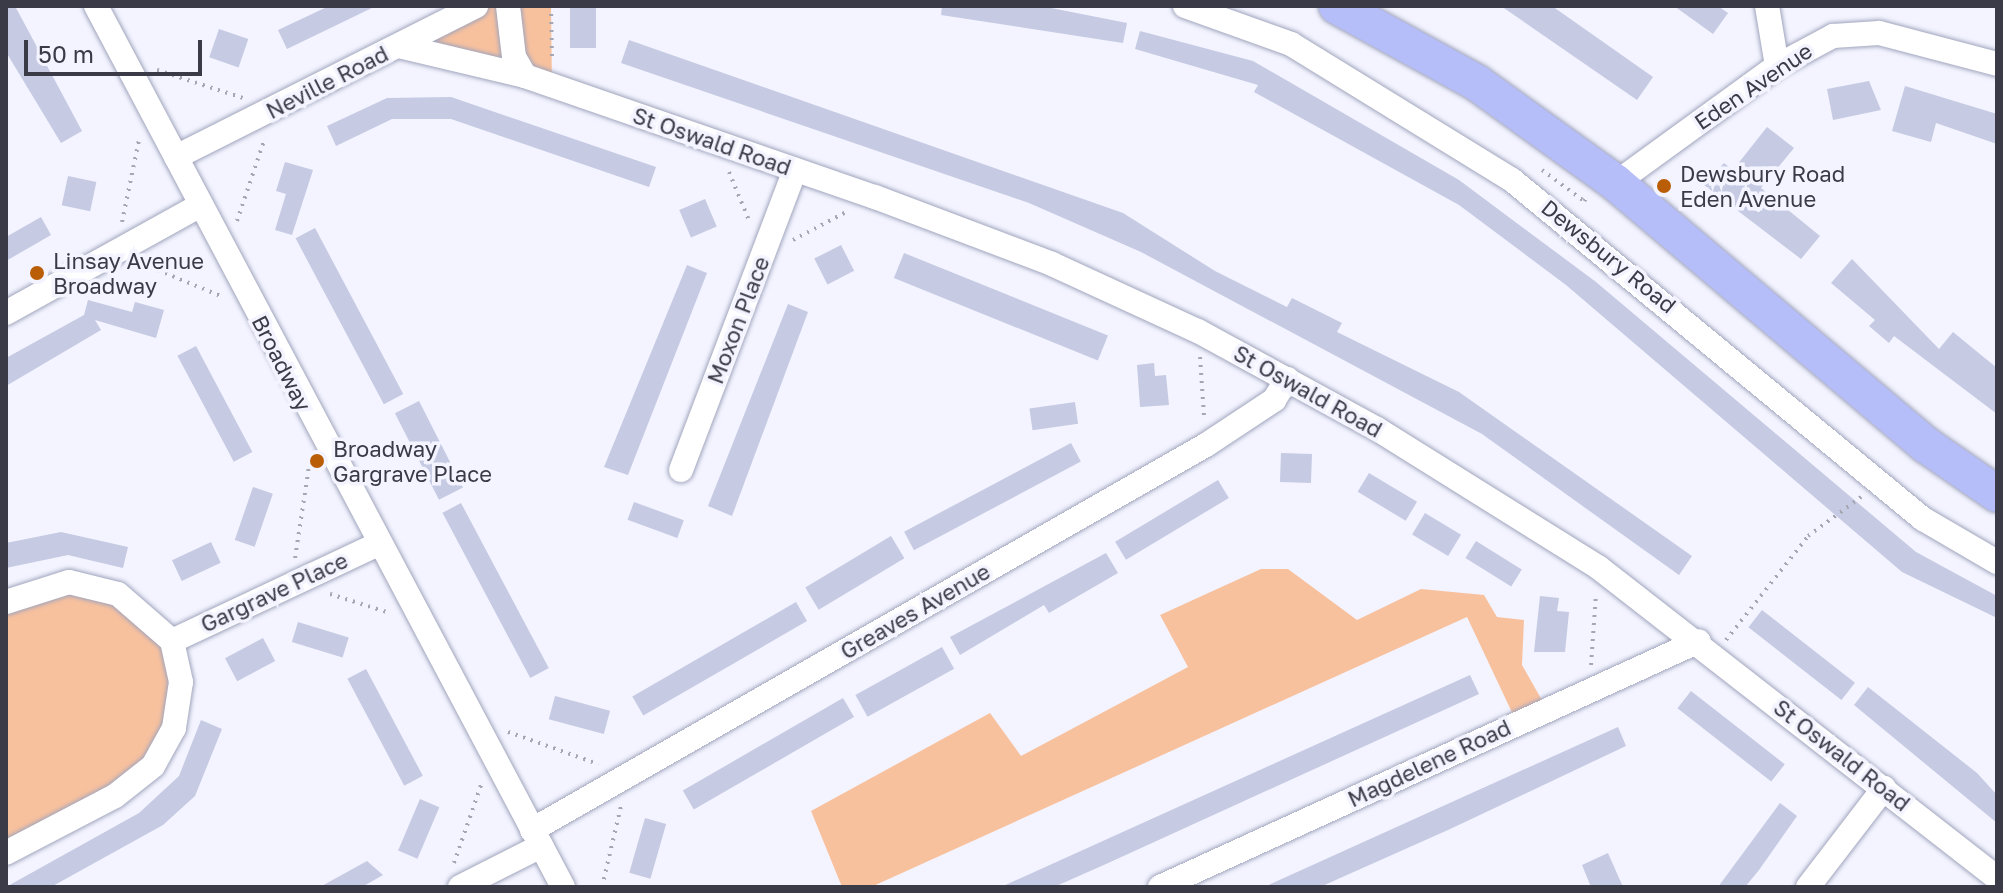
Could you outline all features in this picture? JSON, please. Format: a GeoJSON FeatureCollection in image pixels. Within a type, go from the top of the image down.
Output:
{"type":"FeatureCollection","features":[{"type":"Feature","properties":{"kind":"highway"},"geometry":{"type":"LineString","coordinates":[[1337,6],[1477,83],[1616,183],[1926,445],[1997,494]]}},
{"type":"Feature","properties":{"kind":"street","name":"Broadway"},"geometry":{"type":"LineString","coordinates":[[96,6],[376,545],[492,752],[563,887]]}},
{"type":"Feature","properties":{"kind":"street","name":"Neville Road"},"geometry":{"type":"LineString","coordinates":[[176,157],[476,6]]}},
{"type":"Feature","properties":{"kind":"street"},"geometry":{"type":"LineString","coordinates":[[508,6],[514,57],[525,76]]}},
{"type":"Feature","properties":{"kind":"street","name":"Dewsbury Road"},"geometry":{"type":"LineString","coordinates":[[1185,6],[1291,44],[1512,180],[1923,519],[1997,562]]}},
{"type":"Feature","properties":{"kind":"street"},"geometry":{"type":"LineString","coordinates":[[1767,6],[1777,66]]}},
{"type":"Feature","properties":{"kind":"street","name":"Eden Avenue"},"geometry":{"type":"LineString","coordinates":[[1616,183],[1809,45],[1854,32],[1997,64]]}},
{"type":"Feature","properties":{"kind":"street","name":"St Oswald Road"},"geometry":{"type":"LineString","coordinates":[[399,46],[525,76],[795,170],[1052,264],[1198,331],[1287,379],[1598,567],[1707,648],[1997,878]]}},
{"type":"Feature","properties":{"kind":"street","name":"Moxon Place"},"geometry":{"type":"LineString","coordinates":[[681,470],[795,170]]}},
{"type":"Feature","properties":{"kind":"street"},"geometry":{"type":"LineString","coordinates":[[6,313],[201,205]]}},
{"type":"Feature","properties":{"kind":"street","name":"Greaves Avenue"},"geometry":{"type":"LineString","coordinates":[[456,880],[537,838],[1206,445],[1274,400],[1287,379]]}},
{"type":"Feature","properties":{"kind":"street","name":"Gargrave Place"},"geometry":{"type":"LineString","coordinates":[[172,641],[376,545]]}},
{"type":"Feature","properties":{"kind":"street"},"geometry":{"type":"LineString","coordinates":[[6,602],[52,584],[87,584],[118,594],[172,641],[180,705],[153,766],[115,796],[6,853]]}},
{"type":"Feature","properties":{"kind":"street","name":"Magdelene Road"},"geometry":{"type":"LineString","coordinates":[[1160,887],[1589,690],[1707,648]]}},
{"type":"Feature","properties":{"kind":"street"},"geometry":{"type":"LineString","coordinates":[[1808,887],[1884,788]]}},
{"type":"Feature","properties":{"kind":"path"},"geometry":{"type":"LineString","coordinates":[[551,6],[552,86]]}},
{"type":"Feature","properties":{"kind":"path"},"geometry":{"type":"LineString","coordinates":[[1198,331],[1206,445]]}},
{"type":"Feature","properties":{"kind":"path"},"geometry":{"type":"LineString","coordinates":[[1707,648],[1808,536],[1846,515],[1877,480]]}},
{"type":"Feature","properties":{"kind":"path"},"geometry":{"type":"LineString","coordinates":[[1589,690],[1598,567]]}},
{"type":"Feature","properties":{"kind":"path"},"geometry":{"type":"LineString","coordinates":[[456,880],[492,752]]}},
{"type":"Feature","properties":{"kind":"shaded area"},"geometry":{"type":"Polygon","coordinates":[[[476,6],[551,6],[552,86],[399,46],[476,6]]]}},
{"type":"Feature","properties":{"kind":"shaded area"},"geometry":{"type":"Polygon","coordinates":[[[1261,569],[1288,569],[1357,620],[1421,589],[1484,595],[1497,617],[1524,620],[1522,665],[1547,709],[1517,723],[1467,617],[871,887],[842,887],[811,811],[990,713],[1021,756],[1188,667],[1160,615],[1261,569]]]}},
{"type":"Feature","properties":{"kind":"shaded area"},"geometry":{"type":"Polygon","coordinates":[[[87,584],[172,641],[164,750],[6,853],[6,602],[87,584]]]}},
{"type":"Feature","properties":{"kind":"building"},"geometry":{"type":"Polygon","coordinates":[[[6,6],[15,6],[82,131],[61,143],[6,52],[6,6]]]}},
{"type":"Feature","properties":{"kind":"building"},"geometry":{"type":"Polygon","coordinates":[[[329,6],[376,6],[287,49],[278,30],[329,6]]]}},
{"type":"Feature","properties":{"kind":"building"},"geometry":{"type":"Polygon","coordinates":[[[570,6],[596,6],[596,48],[570,48],[570,6]]]}},
{"type":"Feature","properties":{"kind":"building"},"geometry":{"type":"Polygon","coordinates":[[[942,6],[1041,6],[1127,23],[1123,43],[941,15],[942,6]]]}},
{"type":"Feature","properties":{"kind":"building"},"geometry":{"type":"Polygon","coordinates":[[[1501,6],[1552,6],[1653,77],[1637,100],[1501,6]]]}},
{"type":"Feature","properties":{"kind":"building"},"geometry":{"type":"Polygon","coordinates":[[[1674,6],[1718,6],[1728,13],[1713,34],[1674,6]]]}},
{"type":"Feature","properties":{"kind":"building"},"geometry":{"type":"Polygon","coordinates":[[[219,29],[248,39],[239,67],[209,57],[219,29]]]}},
{"type":"Feature","properties":{"kind":"building"},"geometry":{"type":"Polygon","coordinates":[[[1140,31],[1253,61],[1459,180],[1596,282],[1916,552],[1997,596],[1997,618],[1902,572],[1566,285],[1459,205],[1254,92],[1258,85],[1135,49],[1140,31]]]}},
{"type":"Feature","properties":{"kind":"building"},"geometry":{"type":"Polygon","coordinates":[[[629,40],[1123,213],[1215,271],[1287,307],[1292,298],[1342,323],[1337,332],[1459,392],[1692,556],[1679,575],[1482,434],[1141,252],[1029,203],[621,63],[629,40]]]}},
{"type":"Feature","properties":{"kind":"building"},"geometry":{"type":"Polygon","coordinates":[[[1869,81],[1881,110],[1833,120],[1827,89],[1869,81]]]}},
{"type":"Feature","properties":{"kind":"building"},"geometry":{"type":"Polygon","coordinates":[[[1905,86],[1997,114],[1997,144],[1936,123],[1931,142],[1892,131],[1905,86]]]}},
{"type":"Feature","properties":{"kind":"building"},"geometry":{"type":"Polygon","coordinates":[[[451,97],[656,167],[649,187],[451,119],[392,119],[336,146],[327,126],[387,98],[451,97]]]}},
{"type":"Feature","properties":{"kind":"building"},"geometry":{"type":"Polygon","coordinates":[[[1767,127],[1794,148],[1761,188],[1820,236],[1801,259],[1704,185],[1724,163],[1733,170],[1767,127]]]}},
{"type":"Feature","properties":{"kind":"building"},"geometry":{"type":"Polygon","coordinates":[[[285,162],[313,170],[292,235],[275,230],[286,194],[276,191],[285,162]]]}},
{"type":"Feature","properties":{"kind":"building"},"geometry":{"type":"Polygon","coordinates":[[[68,176],[96,182],[90,211],[62,205],[68,176]]]}},
{"type":"Feature","properties":{"kind":"building"},"geometry":{"type":"Polygon","coordinates":[[[705,199],[717,227],[691,238],[679,210],[705,199]]]}},
{"type":"Feature","properties":{"kind":"building"},"geometry":{"type":"Polygon","coordinates":[[[41,217],[51,235],[6,261],[6,237],[41,217]]]}},
{"type":"Feature","properties":{"kind":"building"},"geometry":{"type":"Polygon","coordinates":[[[315,228],[403,394],[384,404],[296,238],[315,228]]]}},
{"type":"Feature","properties":{"kind":"building"},"geometry":{"type":"Polygon","coordinates":[[[841,245],[854,271],[827,284],[814,259],[841,245]]]}},
{"type":"Feature","properties":{"kind":"building"},"geometry":{"type":"Polygon","coordinates":[[[904,253],[1108,335],[1098,360],[894,278],[904,253]]]}},
{"type":"Feature","properties":{"kind":"building"},"geometry":{"type":"Polygon","coordinates":[[[1852,259],[1939,349],[1953,332],[1997,368],[1997,414],[1894,336],[1889,343],[1869,326],[1875,320],[1831,283],[1852,259]]]}},
{"type":"Feature","properties":{"kind":"building"},"geometry":{"type":"Polygon","coordinates":[[[687,265],[707,273],[628,475],[604,467],[687,265]]]}},
{"type":"Feature","properties":{"kind":"building"},"geometry":{"type":"Polygon","coordinates":[[[88,300],[132,312],[135,302],[164,310],[156,338],[95,320],[101,330],[6,386],[6,358],[84,315],[88,300]]]}},
{"type":"Feature","properties":{"kind":"building"},"geometry":{"type":"Polygon","coordinates":[[[788,304],[808,312],[732,516],[708,506],[788,304]]]}},
{"type":"Feature","properties":{"kind":"building"},"geometry":{"type":"Polygon","coordinates":[[[196,346],[252,452],[234,462],[177,356],[196,346]]]}},
{"type":"Feature","properties":{"kind":"building"},"geometry":{"type":"Polygon","coordinates":[[[1154,363],[1155,376],[1166,375],[1169,405],[1140,407],[1137,365],[1154,363]]]}},
{"type":"Feature","properties":{"kind":"building"},"geometry":{"type":"Polygon","coordinates":[[[419,401],[463,487],[439,500],[395,413],[419,401]]]}},
{"type":"Feature","properties":{"kind":"building"},"geometry":{"type":"Polygon","coordinates":[[[1075,402],[1078,424],[1033,430],[1029,408],[1075,402]]]}},
{"type":"Feature","properties":{"kind":"building"},"geometry":{"type":"Polygon","coordinates":[[[1071,443],[1081,462],[914,550],[904,532],[1071,443]]]}},
{"type":"Feature","properties":{"kind":"building"},"geometry":{"type":"Polygon","coordinates":[[[1281,453],[1312,454],[1311,483],[1280,482],[1281,453]]]}},
{"type":"Feature","properties":{"kind":"building"},"geometry":{"type":"Polygon","coordinates":[[[1369,473],[1417,502],[1406,521],[1358,492],[1369,473]]]}},
{"type":"Feature","properties":{"kind":"building"},"geometry":{"type":"Polygon","coordinates":[[[1218,480],[1229,498],[1126,560],[1115,542],[1218,480]]]}},
{"type":"Feature","properties":{"kind":"building"},"geometry":{"type":"Polygon","coordinates":[[[253,487],[273,494],[255,547],[235,540],[253,487]]]}},
{"type":"Feature","properties":{"kind":"building"},"geometry":{"type":"Polygon","coordinates":[[[634,502],[684,520],[677,538],[628,520],[634,502]]]}},
{"type":"Feature","properties":{"kind":"building"},"geometry":{"type":"Polygon","coordinates":[[[461,503],[549,668],[530,678],[442,513],[461,503]]]}},
{"type":"Feature","properties":{"kind":"building"},"geometry":{"type":"Polygon","coordinates":[[[1425,513],[1461,535],[1448,556],[1412,534],[1425,513]]]}},
{"type":"Feature","properties":{"kind":"building"},"geometry":{"type":"Polygon","coordinates":[[[61,532],[128,547],[123,568],[68,555],[6,568],[6,543],[61,532]]]}},
{"type":"Feature","properties":{"kind":"building"},"geometry":{"type":"Polygon","coordinates":[[[891,536],[904,558],[819,610],[805,588],[891,536]]]}},
{"type":"Feature","properties":{"kind":"building"},"geometry":{"type":"Polygon","coordinates":[[[1476,541],[1522,570],[1511,587],[1465,558],[1476,541]]]}},
{"type":"Feature","properties":{"kind":"building"},"geometry":{"type":"Polygon","coordinates":[[[211,542],[221,563],[182,581],[172,560],[211,542]]]}},
{"type":"Feature","properties":{"kind":"building"},"geometry":{"type":"Polygon","coordinates":[[[1106,553],[1118,573],[1049,613],[1044,605],[960,655],[950,637],[1106,553]]]}},
{"type":"Feature","properties":{"kind":"building"},"geometry":{"type":"Polygon","coordinates":[[[1540,596],[1559,598],[1557,611],[1569,612],[1565,652],[1534,652],[1540,596]]]}},
{"type":"Feature","properties":{"kind":"building"},"geometry":{"type":"Polygon","coordinates":[[[796,602],[807,621],[643,716],[632,696],[796,602]]]}},
{"type":"Feature","properties":{"kind":"building"},"geometry":{"type":"Polygon","coordinates":[[[1762,610],[1855,683],[1841,700],[1748,627],[1762,610]]]}},
{"type":"Feature","properties":{"kind":"building"},"geometry":{"type":"Polygon","coordinates":[[[298,622],[349,637],[343,658],[292,642],[298,622]]]}},
{"type":"Feature","properties":{"kind":"building"},"geometry":{"type":"Polygon","coordinates":[[[263,638],[275,661],[237,681],[225,658],[263,638]]]}},
{"type":"Feature","properties":{"kind":"building"},"geometry":{"type":"Polygon","coordinates":[[[942,647],[954,669],[868,717],[855,695],[942,647]]]}},
{"type":"Feature","properties":{"kind":"building"},"geometry":{"type":"Polygon","coordinates":[[[366,669],[423,776],[404,786],[347,679],[366,669]]]}},
{"type":"Feature","properties":{"kind":"building"},"geometry":{"type":"Polygon","coordinates":[[[1470,675],[1479,694],[1106,864],[1054,887],[1001,887],[1470,675]]]}},
{"type":"Feature","properties":{"kind":"building"},"geometry":{"type":"Polygon","coordinates":[[[1868,687],[1977,773],[1997,795],[1997,823],[1854,705],[1868,687]]]}},
{"type":"Feature","properties":{"kind":"building"},"geometry":{"type":"Polygon","coordinates":[[[1691,691],[1785,764],[1771,782],[1677,708],[1691,691]]]}},
{"type":"Feature","properties":{"kind":"building"},"geometry":{"type":"Polygon","coordinates":[[[555,696],[610,711],[604,734],[549,719],[555,696]]]}},
{"type":"Feature","properties":{"kind":"building"},"geometry":{"type":"Polygon","coordinates":[[[843,698],[854,717],[694,810],[683,790],[843,698]]]}},
{"type":"Feature","properties":{"kind":"building"},"geometry":{"type":"Polygon","coordinates":[[[201,720],[222,729],[195,796],[163,825],[51,887],[6,887],[139,813],[179,776],[201,720]]]}},
{"type":"Feature","properties":{"kind":"building"},"geometry":{"type":"Polygon","coordinates":[[[1618,727],[1626,746],[1448,830],[1320,887],[1264,887],[1618,727]]]}},
{"type":"Feature","properties":{"kind":"building"},"geometry":{"type":"Polygon","coordinates":[[[420,799],[439,807],[417,859],[398,851],[420,799]]]}},
{"type":"Feature","properties":{"kind":"building"},"geometry":{"type":"Polygon","coordinates":[[[1780,803],[1797,816],[1759,870],[1745,887],[1718,887],[1780,803]]]}},
{"type":"Feature","properties":{"kind":"building"},"geometry":{"type":"Polygon","coordinates":[[[645,818],[666,824],[650,879],[629,873],[645,818]]]}},
{"type":"Feature","properties":{"kind":"building"},"geometry":{"type":"Polygon","coordinates":[[[1608,853],[1623,887],[1591,887],[1582,865],[1608,853]]]}},
{"type":"Feature","properties":{"kind":"building"},"geometry":{"type":"Polygon","coordinates":[[[367,861],[383,875],[362,887],[320,887],[367,861]]]}},
{"type":"Feature","properties":{"kind":"place","name":"Dewsbury Road Eden Avenue"},"geometry":{"type":"Point","coordinates":[1664,186]}},
{"type":"Feature","properties":{"kind":"place","name":"Linsay Avenue Broadway"},"geometry":{"type":"Point","coordinates":[37,273]}},
{"type":"Feature","properties":{"kind":"place","name":"Broadway Gargrave Place"},"geometry":{"type":"Point","coordinates":[317,461]}}]}
